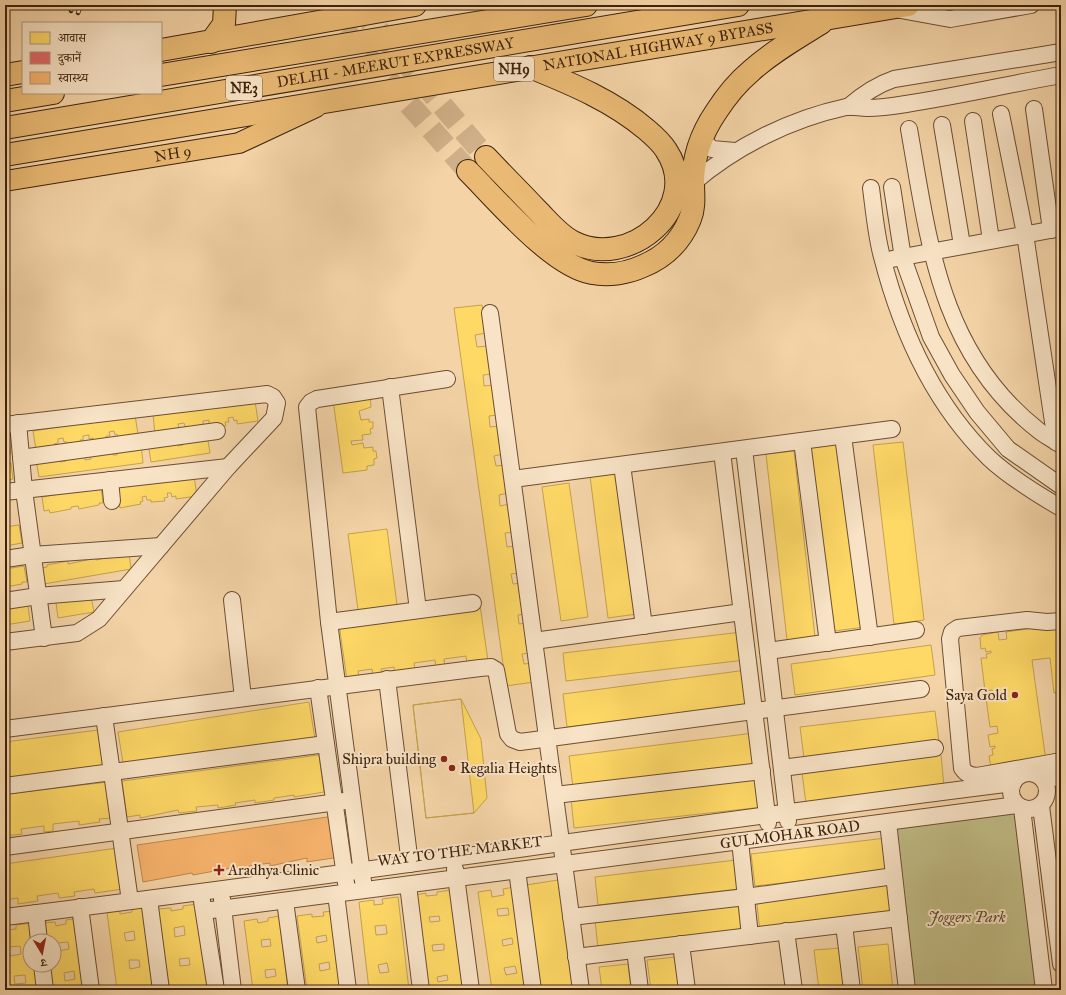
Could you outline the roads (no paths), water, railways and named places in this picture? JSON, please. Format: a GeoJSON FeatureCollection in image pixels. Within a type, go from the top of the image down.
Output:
{"type":"FeatureCollection","features":[{"type":"Feature","properties":{"kind":"highway"},"geometry":{"type":"LineString","coordinates":[[211,42],[224,24],[225,5]]}},
{"type":"Feature","properties":{"kind":"highway"},"geometry":{"type":"LineString","coordinates":[[162,50],[211,42],[320,13],[415,5]]}},
{"type":"Feature","properties":{"kind":"highway","name":"DELHI - MEERUT EXPRESSWAY"},"geometry":{"type":"LineString","coordinates":[[162,75],[586,5]]}},
{"type":"Feature","properties":{"kind":"highway","name":"DELHI - MEERUT EXPRESSWAY"},"geometry":{"type":"LineString","coordinates":[[5,128],[738,5]]}},
{"type":"Feature","properties":{"kind":"highway","name":"NATIONAL HIGHWAY 9 BYPASS"},"geometry":{"type":"LineString","coordinates":[[333,100],[899,7]]}},
{"type":"Feature","properties":{"kind":"highway"},"geometry":{"type":"LineString","coordinates":[[468,171],[530,234],[559,258],[575,267],[592,273],[614,274],[634,270],[654,262],[669,251],[691,218],[693,208],[693,163],[701,139],[716,112],[750,72],[827,19]]}},
{"type":"Feature","properties":{"kind":"highway"},"geometry":{"type":"LineString","coordinates":[[486,157],[556,230],[572,242],[595,250],[610,250],[626,246],[643,239],[662,222],[668,213],[675,194],[675,171],[672,159],[659,141],[622,111],[580,88],[530,67]]}},
{"type":"Feature","properties":{"kind":"highway"},"geometry":{"type":"LineString","coordinates":[[5,75],[22,72]]}},
{"type":"Feature","properties":{"kind":"highway"},"geometry":{"type":"LineString","coordinates":[[5,101],[47,94]]}},
{"type":"Feature","properties":{"kind":"highway","name":"NH9"},"geometry":{"type":"LineString","coordinates":[[5,155],[333,100]]}},
{"type":"Feature","properties":{"kind":"main road","name":"NH 9"},"geometry":{"type":"LineString","coordinates":[[5,181],[239,143],[333,100]]}},
{"type":"Feature","properties":{"kind":"street"},"geometry":{"type":"LineString","coordinates":[[899,7],[950,19],[1031,5]]}},
{"type":"Feature","properties":{"kind":"street"},"geometry":{"type":"LineString","coordinates":[[848,107],[866,92],[880,84],[894,79],[1061,52]]}},
{"type":"Feature","properties":{"kind":"street"},"geometry":{"type":"LineString","coordinates":[[693,183],[712,166],[735,151],[784,128],[848,107],[867,108],[905,104],[1061,75]]}},
{"type":"Feature","properties":{"kind":"street"},"geometry":{"type":"LineString","coordinates":[[882,256],[887,260],[903,258],[962,245],[1056,229],[1034,109]]}},
{"type":"Feature","properties":{"kind":"street"},"geometry":{"type":"LineString","coordinates":[[909,129],[931,251],[946,301],[960,334],[974,359],[1011,405],[1038,430],[1058,437],[1025,234],[1001,114]]}},
{"type":"Feature","properties":{"kind":"street"},"geometry":{"type":"LineString","coordinates":[[973,122],[991,240]]}},
{"type":"Feature","properties":{"kind":"street"},"geometry":{"type":"LineString","coordinates":[[942,124],[962,245]]}},
{"type":"Feature","properties":{"kind":"street"},"geometry":{"type":"LineString","coordinates":[[701,139],[712,149],[735,151]]}},
{"type":"Feature","properties":{"kind":"street"},"geometry":{"type":"LineString","coordinates":[[892,187],[903,258],[931,337],[952,375],[977,412],[1008,449],[1061,486]]}},
{"type":"Feature","properties":{"kind":"street"},"geometry":{"type":"LineString","coordinates":[[871,188],[882,256],[904,327],[923,368],[959,425],[990,459],[1034,492],[1061,508]]}},
{"type":"Feature","properties":{"kind":"street"},"geometry":{"type":"LineString","coordinates":[[490,313],[581,990]]}},
{"type":"Feature","properties":{"kind":"street"},"geometry":{"type":"LineString","coordinates":[[364,890],[329,622],[307,407],[311,402],[317,399],[447,379]]}},
{"type":"Feature","properties":{"kind":"street"},"geometry":{"type":"LineString","coordinates":[[390,387],[418,610]]}},
{"type":"Feature","properties":{"kind":"street"},"geometry":{"type":"LineString","coordinates":[[5,642],[44,638],[77,632],[90,626],[99,619],[228,467],[274,418],[277,403],[273,397],[267,394],[11,424],[21,458],[32,555],[44,638]]}},
{"type":"Feature","properties":{"kind":"street"},"geometry":{"type":"LineString","coordinates":[[513,480],[892,429]]}},
{"type":"Feature","properties":{"kind":"street"},"geometry":{"type":"LineString","coordinates":[[21,458],[217,431]]}},
{"type":"Feature","properties":{"kind":"street"},"geometry":{"type":"LineString","coordinates":[[843,436],[870,637]]}},
{"type":"Feature","properties":{"kind":"street"},"geometry":{"type":"LineString","coordinates":[[802,441],[828,643]]}},
{"type":"Feature","properties":{"kind":"street"},"geometry":{"type":"LineString","coordinates":[[744,449],[790,834]]}},
{"type":"Feature","properties":{"kind":"street"},"geometry":{"type":"LineString","coordinates":[[722,452],[770,837]]}},
{"type":"Feature","properties":{"kind":"street"},"geometry":{"type":"LineString","coordinates":[[1016,478],[1028,464]]}},
{"type":"Feature","properties":{"kind":"street"},"geometry":{"type":"LineString","coordinates":[[622,465],[644,626]]}},
{"type":"Feature","properties":{"kind":"street"},"geometry":{"type":"LineString","coordinates":[[5,492],[228,467]]}},
{"type":"Feature","properties":{"kind":"street"},"geometry":{"type":"LineString","coordinates":[[110,480],[112,501]]}},
{"type":"Feature","properties":{"kind":"street"},"geometry":{"type":"LineString","coordinates":[[5,559],[32,555],[161,546]]}},
{"type":"Feature","properties":{"kind":"street"},"geometry":{"type":"LineString","coordinates":[[5,601],[38,596],[124,589]]}},
{"type":"Feature","properties":{"kind":"street"},"geometry":{"type":"LineString","coordinates":[[232,600],[243,698]]}},
{"type":"Feature","properties":{"kind":"street"},"geometry":{"type":"LineString","coordinates":[[329,622],[473,603]]}},
{"type":"Feature","properties":{"kind":"street"},"geometry":{"type":"LineString","coordinates":[[534,641],[742,612]]}},
{"type":"Feature","properties":{"kind":"street"},"geometry":{"type":"LineString","coordinates":[[1061,621],[1047,622],[1027,620],[958,628],[952,632],[950,639],[962,768],[965,773],[970,776],[977,776],[1061,761]]}},
{"type":"Feature","properties":{"kind":"street"},"geometry":{"type":"LineString","coordinates":[[768,651],[916,630]]}},
{"type":"Feature","properties":{"kind":"street"},"geometry":{"type":"LineString","coordinates":[[5,729],[387,679],[491,667],[496,670],[498,674],[508,734],[512,739],[520,742],[921,689]]}},
{"type":"Feature","properties":{"kind":"street"},"geometry":{"type":"LineString","coordinates":[[387,679],[410,861],[453,858],[561,840]]}},
{"type":"Feature","properties":{"kind":"street"},"geometry":{"type":"LineString","coordinates":[[318,688],[344,873],[342,893],[348,990]]}},
{"type":"Feature","properties":{"kind":"street"},"geometry":{"type":"LineString","coordinates":[[104,716],[130,901]]}},
{"type":"Feature","properties":{"kind":"street"},"geometry":{"type":"LineString","coordinates":[[5,786],[326,744]]}},
{"type":"Feature","properties":{"kind":"street"},"geometry":{"type":"LineString","coordinates":[[782,768],[935,748]]}},
{"type":"Feature","properties":{"kind":"street"},"geometry":{"type":"LineString","coordinates":[[555,795],[762,770]]}},
{"type":"Feature","properties":{"kind":"street"},"geometry":{"type":"LineString","coordinates":[[1044,990],[1019,806],[1011,795],[1013,783],[1019,776],[1026,773],[1033,773],[1044,779],[1047,785],[1061,964]]}},
{"type":"Feature","properties":{"kind":"street"},"geometry":{"type":"LineString","coordinates":[[1044,779],[1061,777]]}},
{"type":"Feature","properties":{"kind":"street","name":"GULMOHAR ROAD"},"geometry":{"type":"LineString","coordinates":[[561,840],[1013,783]]}},
{"type":"Feature","properties":{"kind":"street"},"geometry":{"type":"LineString","coordinates":[[5,847],[352,800]]}},
{"type":"Feature","properties":{"kind":"street"},"geometry":{"type":"LineString","coordinates":[[1019,806],[1031,810],[1049,801]]}},
{"type":"Feature","properties":{"kind":"street","name":"GULMOHAR ROAD"},"geometry":{"type":"LineString","coordinates":[[204,911],[790,834],[1019,806]]}},
{"type":"Feature","properties":{"kind":"street"},"geometry":{"type":"LineString","coordinates":[[888,822],[907,990]]}},
{"type":"Feature","properties":{"kind":"street","name":"WAY TO THE MARKET"},"geometry":{"type":"LineString","coordinates":[[5,917],[201,893],[344,873],[361,867],[410,861],[436,855],[510,844],[561,840]]}},
{"type":"Feature","properties":{"kind":"street"},"geometry":{"type":"LineString","coordinates":[[740,841],[750,936]]}},
{"type":"Feature","properties":{"kind":"street"},"geometry":{"type":"LineString","coordinates":[[453,858],[457,878],[471,990]]}},
{"type":"Feature","properties":{"kind":"street"},"geometry":{"type":"LineString","coordinates":[[517,870],[533,990]]}},
{"type":"Feature","properties":{"kind":"street"},"geometry":{"type":"LineString","coordinates":[[571,918],[746,897],[894,876]]}},
{"type":"Feature","properties":{"kind":"street"},"geometry":{"type":"LineString","coordinates":[[408,884],[421,990]]}},
{"type":"Feature","properties":{"kind":"street"},"geometry":{"type":"LineString","coordinates":[[221,890],[233,990]]}},
{"type":"Feature","properties":{"kind":"street"},"geometry":{"type":"LineString","coordinates":[[201,893],[216,990]]}},
{"type":"Feature","properties":{"kind":"street"},"geometry":{"type":"LineString","coordinates":[[149,899],[161,990]]}},
{"type":"Feature","properties":{"kind":"street"},"geometry":{"type":"LineString","coordinates":[[285,901],[296,990]]}},
{"type":"Feature","properties":{"kind":"street"},"geometry":{"type":"LineString","coordinates":[[80,907],[91,990]]}},
{"type":"Feature","properties":{"kind":"street"},"geometry":{"type":"LineString","coordinates":[[36,913],[38,933]]}},
{"type":"Feature","properties":{"kind":"street"},"geometry":{"type":"LineString","coordinates":[[576,956],[899,918]]}},
{"type":"Feature","properties":{"kind":"street"},"geometry":{"type":"LineString","coordinates":[[844,925],[852,990]]}},
{"type":"Feature","properties":{"kind":"street"},"geometry":{"type":"LineString","coordinates":[[786,932],[794,990]]}},
{"type":"Feature","properties":{"kind":"street"},"geometry":{"type":"LineString","coordinates":[[681,944],[687,990]]}},
{"type":"Feature","properties":{"kind":"street"},"geometry":{"type":"LineString","coordinates":[[635,950],[640,990]]}},
{"type":"Feature","properties":{"kind":"street"},"geometry":{"type":"LineString","coordinates":[[43,973],[45,990]]}},
{"type":"Feature","properties":{"kind":"tunnel"},"geometry":{"type":"LineString","coordinates":[[322,5],[468,171]]}},
{"type":"Feature","properties":{"kind":"tunnel"},"geometry":{"type":"LineString","coordinates":[[357,5],[486,157]]}},
{"type":"Feature","properties":{"kind":"railway"},"geometry":{"type":"LineString","coordinates":[[71,11],[73,5]]}},
{"type":"Feature","properties":{"kind":"railway"},"geometry":{"type":"LineString","coordinates":[[78,13],[81,5]]}},
{"type":"Feature","properties":{"kind":"place","name":"Saya Gold"},"geometry":{"type":"Point","coordinates":[1015,695]}},
{"type":"Feature","properties":{"kind":"place","name":"Shipra building"},"geometry":{"type":"Point","coordinates":[444,759]}},
{"type":"Feature","properties":{"kind":"place","name":"Regalia Heights"},"geometry":{"type":"Point","coordinates":[452,768]}},
{"type":"Feature","properties":{"kind":"place","name":"Aradhya Clinic"},"geometry":{"type":"Point","coordinates":[219,870]}},
{"type":"Feature","properties":{"kind":"park label","name":"Joggers Park"},"geometry":{"type":"Point","coordinates":[967,917]}}]}
